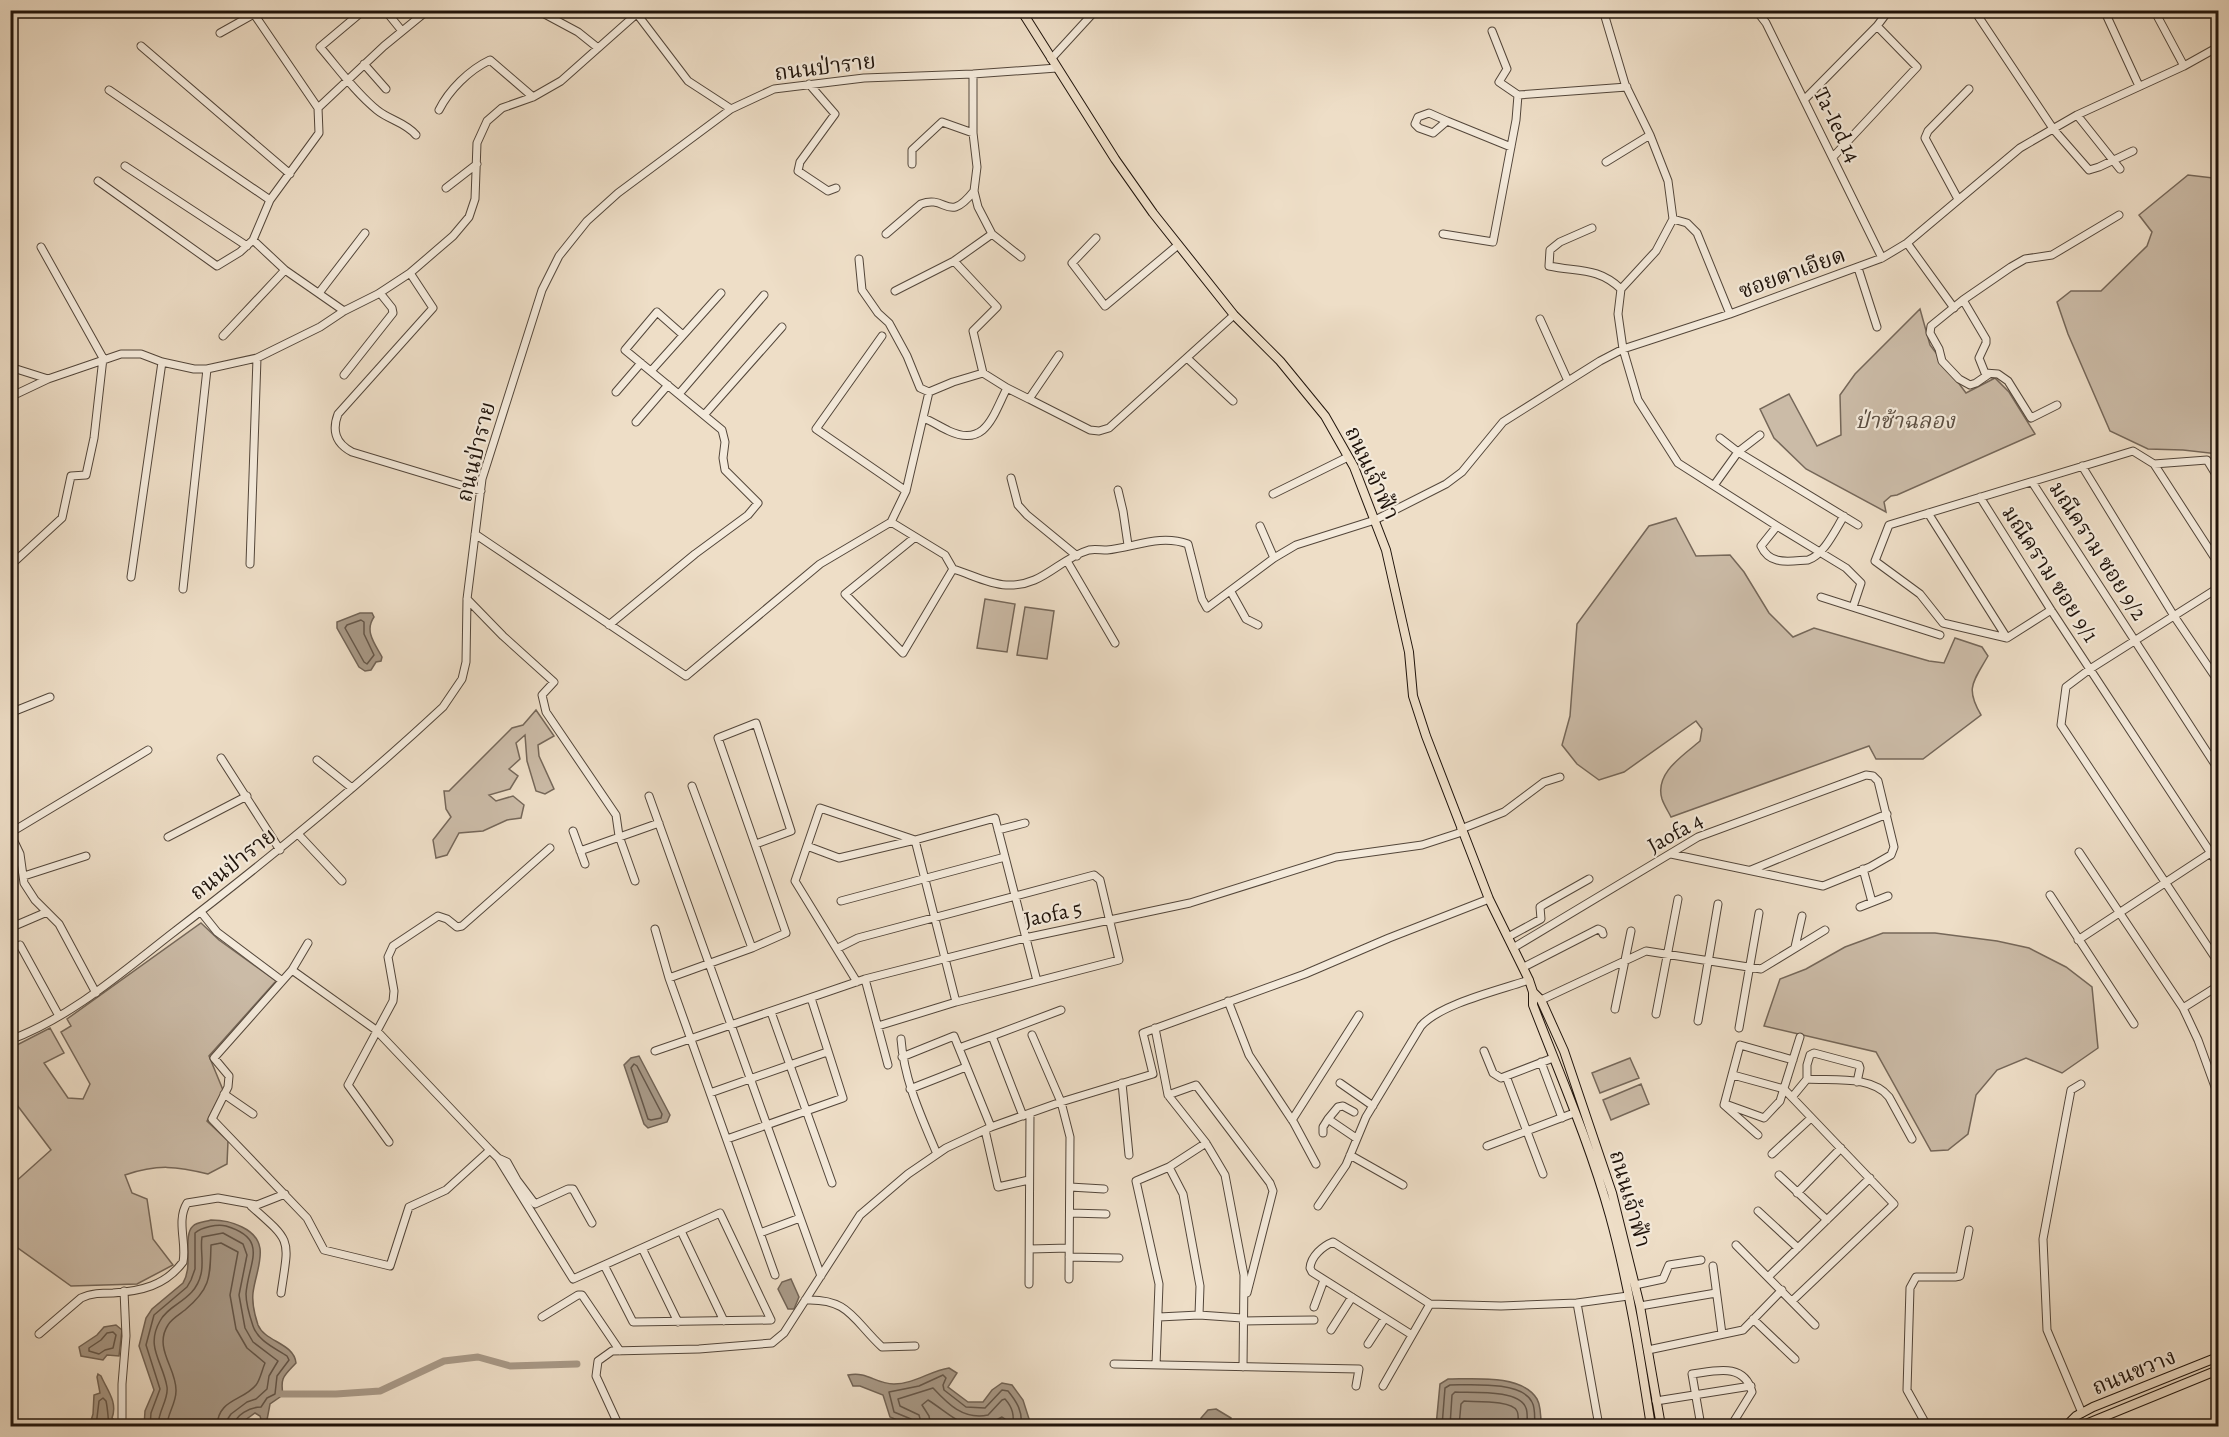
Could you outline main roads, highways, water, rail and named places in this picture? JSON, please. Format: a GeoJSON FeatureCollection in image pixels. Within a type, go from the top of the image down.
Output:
{"type":"FeatureCollection","features":[{"type":"Feature","properties":{"kind":"main road","name":"ถนนเจ้าฟ้า"},"geometry":{"type":"LineString","coordinates":[[1023,14],[1115,159],[1178,245],[1234,315],[1280,361],[1325,416],[1348,457],[1386,550],[1409,652],[1413,696],[1489,899],[1529,980],[1533,992],[1533,1005],[1610,1214],[1628,1296],[1651,1426]]}},
{"type":"Feature","properties":{"kind":"main road","name":"ถนนเจ้าฟ้า"},"geometry":{"type":"LineString","coordinates":[[1533,992],[1541,1000],[1564,1052],[1612,1192],[1640,1306],[1661,1426]]}},
{"type":"Feature","properties":{"kind":"main road","name":"ถนนขวาง"},"geometry":{"type":"LineString","coordinates":[[2067,1426],[2082,1413],[2218,1357]]}},
{"type":"Feature","properties":{"kind":"main road"},"geometry":{"type":"LineString","coordinates":[[2196,1366],[2200,1377]]}},
{"type":"Feature","properties":{"kind":"main road","name":"ถนนขวาง"},"geometry":{"type":"LineString","coordinates":[[2081,1426],[2218,1370]]}},
{"type":"Feature","properties":{"kind":"water"},"geometry":{"type":"Polygon","coordinates":[[[360,613],[372,613],[374,617],[370,632],[382,657],[381,661],[376,662],[371,670],[365,671],[359,667],[337,628],[337,622],[360,613]]]}},
{"type":"Feature","properties":{"kind":"water"},"geometry":{"type":"Polygon","coordinates":[[[639,1056],[670,1115],[667,1122],[648,1128],[644,1124],[624,1065],[631,1058],[639,1056]]]}},
{"type":"Feature","properties":{"kind":"water"},"geometry":{"type":"Polygon","coordinates":[[[211,1220],[238,1225],[257,1240],[260,1256],[253,1297],[258,1325],[262,1331],[290,1351],[296,1363],[284,1377],[283,1395],[270,1404],[267,1420],[263,1426],[260,1416],[255,1413],[237,1426],[144,1426],[145,1411],[154,1390],[139,1346],[146,1318],[152,1309],[183,1283],[188,1268],[188,1237],[193,1226],[211,1220]]]}},
{"type":"Feature","properties":{"kind":"water"},"geometry":{"type":"Polygon","coordinates":[[[791,1279],[799,1297],[794,1309],[788,1309],[778,1289],[782,1282],[791,1279]]]}},
{"type":"Feature","properties":{"kind":"water"},"geometry":{"type":"Polygon","coordinates":[[[116,1325],[122,1330],[119,1356],[107,1355],[103,1360],[81,1356],[79,1347],[97,1335],[104,1327],[116,1325]]]}},
{"type":"Feature","properties":{"kind":"water"},"geometry":{"type":"Polygon","coordinates":[[[949,1368],[957,1373],[948,1387],[968,1402],[983,1402],[992,1390],[1002,1383],[1012,1385],[1023,1400],[1030,1422],[1024,1426],[911,1426],[890,1417],[883,1395],[860,1386],[853,1386],[848,1375],[861,1375],[894,1384],[908,1382],[949,1368]]]}},
{"type":"Feature","properties":{"kind":"water"},"geometry":{"type":"Polygon","coordinates":[[[98,1374],[113,1401],[114,1426],[91,1426],[90,1424],[94,1395],[100,1393],[98,1374]]]}},
{"type":"Feature","properties":{"kind":"water"},"geometry":{"type":"Polygon","coordinates":[[[1448,1379],[1496,1380],[1520,1385],[1537,1399],[1541,1426],[1436,1426],[1440,1384],[1448,1379]]]}},
{"type":"Feature","properties":{"kind":"water"},"geometry":{"type":"Polygon","coordinates":[[[1216,1409],[1231,1418],[1230,1426],[1200,1426],[1201,1418],[1208,1410],[1216,1409]]]}},
{"type":"Feature","properties":{"kind":"waterway"},"geometry":{"type":"LineString","coordinates":[[282,1394],[380,1391],[444,1361],[478,1357],[510,1366],[577,1364]]}},
{"type":"Feature","properties":{"kind":"park label","name":"ป่าช้าฉลอง"},"geometry":{"type":"Point","coordinates":[1905,421]}}]}
